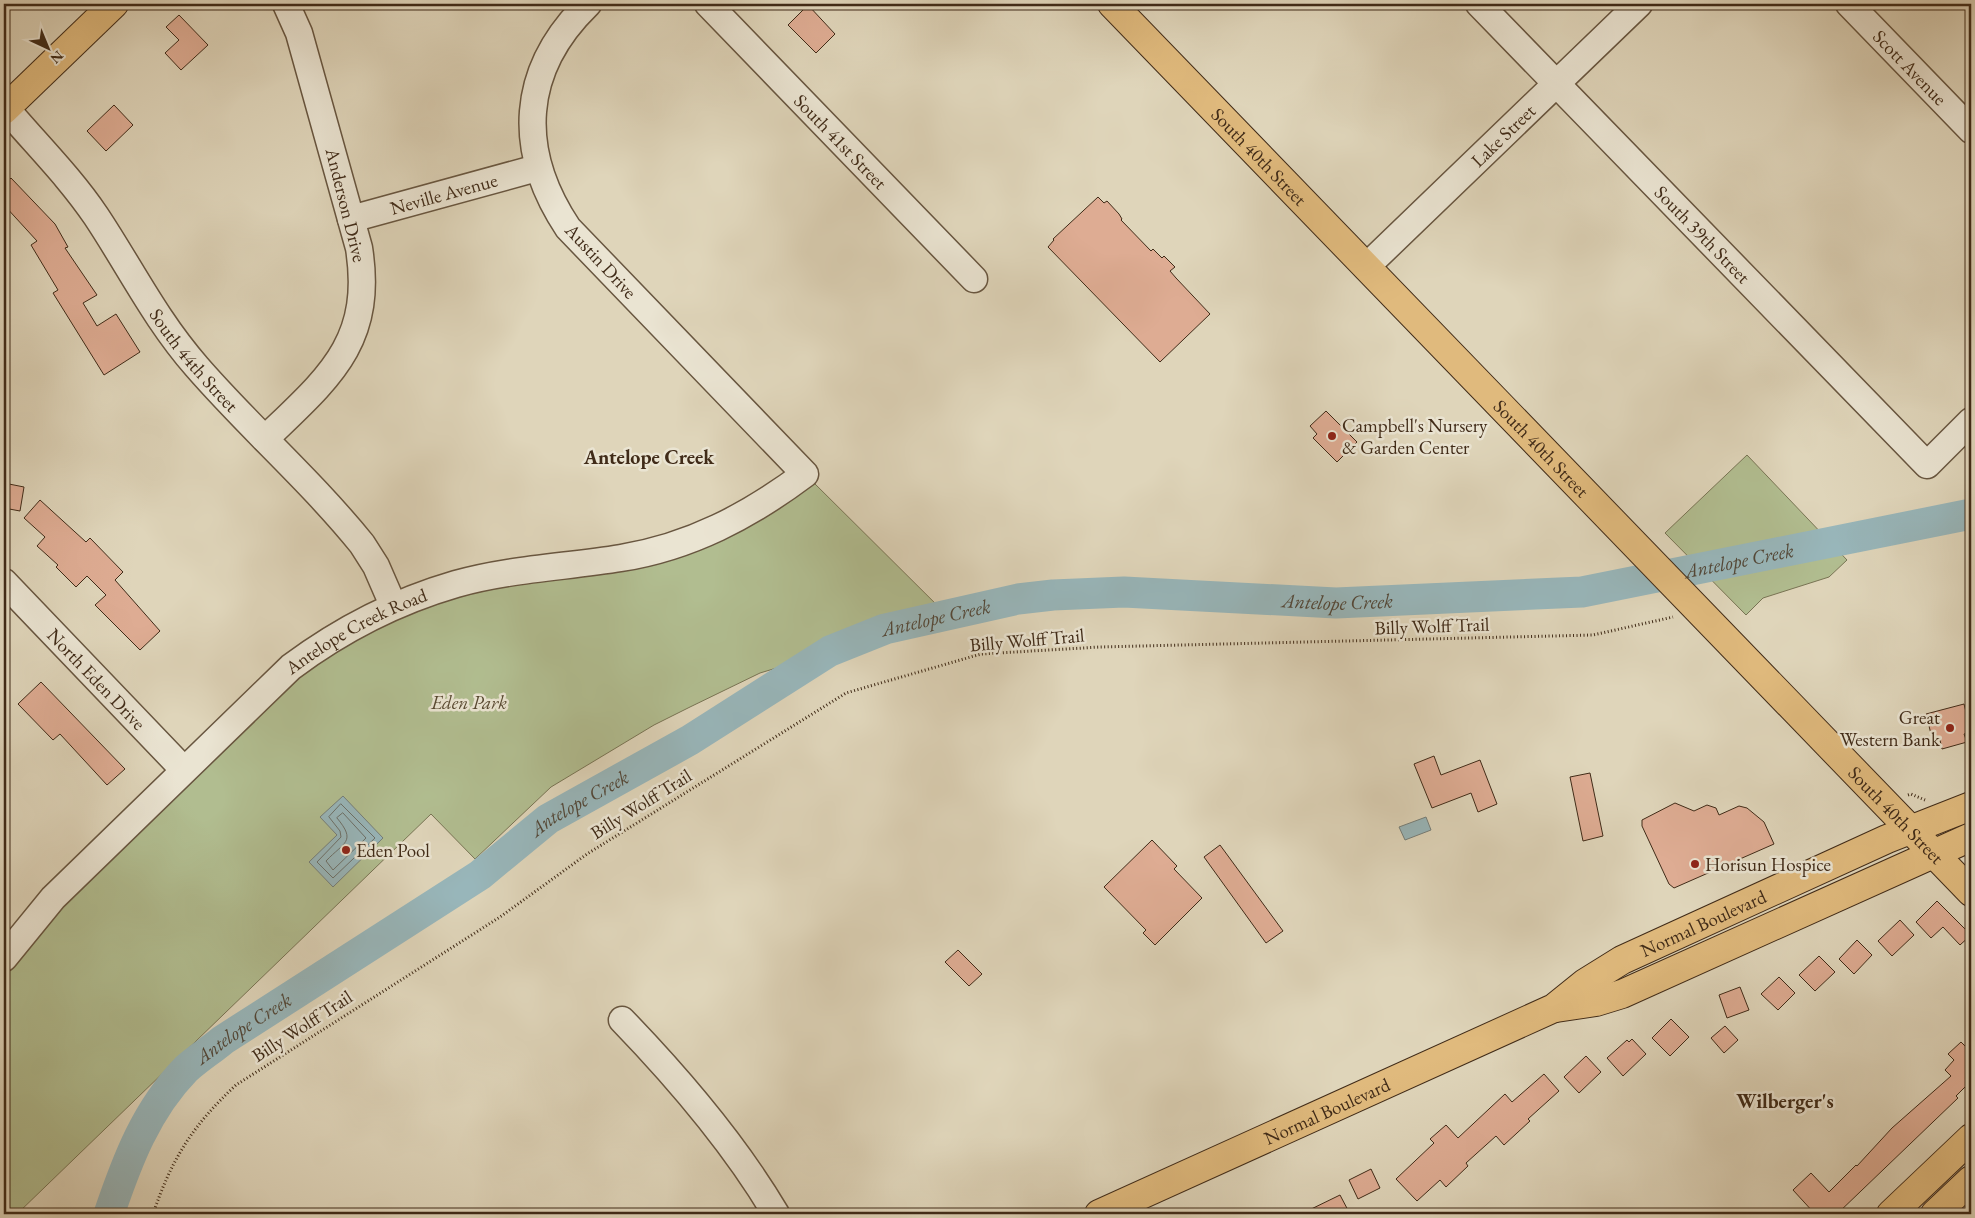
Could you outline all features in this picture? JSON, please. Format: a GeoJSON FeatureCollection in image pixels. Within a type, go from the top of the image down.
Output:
{"type":"FeatureCollection","features":[{"type":"Feature","properties":{"kind":"main road"},"geometry":{"type":"LineString","coordinates":[[4,108],[114,4]]}},
{"type":"Feature","properties":{"kind":"main road","name":"South 40th Street"},"geometry":{"type":"LineString","coordinates":[[1112,4],[1685,594],[1971,892]]}},
{"type":"Feature","properties":{"kind":"main road","name":"Normal Boulevard"},"geometry":{"type":"LineString","coordinates":[[1099,1214],[1554,1008],[1585,983],[1622,960],[1912,830],[1971,806]]}},
{"type":"Feature","properties":{"kind":"main road","name":"Normal Boulevard"},"geometry":{"type":"LineString","coordinates":[[1554,1008],[1596,1002],[1622,994],[1971,837]]}},
{"type":"Feature","properties":{"kind":"main road"},"geometry":{"type":"LineString","coordinates":[[1892,1214],[1971,1138]]}},
{"type":"Feature","properties":{"kind":"main road"},"geometry":{"type":"LineString","coordinates":[[1935,1214],[1971,1180]]}},
{"type":"Feature","properties":{"kind":"street","name":"Anderson Drive"},"geometry":{"type":"LineString","coordinates":[[265,439],[325,381],[339,363],[351,339],[362,297],[363,270],[351,219],[299,33],[286,4]]}},
{"type":"Feature","properties":{"kind":"street","name":"Austin Drive"},"geometry":{"type":"LineString","coordinates":[[588,4],[560,36],[546,60],[537,86],[532,114],[533,142],[537,168],[552,205],[568,228],[805,474]]}},
{"type":"Feature","properties":{"kind":"street","name":"South 41st Street"},"geometry":{"type":"LineString","coordinates":[[708,4],[974,279]]}},
{"type":"Feature","properties":{"kind":"street","name":"South 39th Street"},"geometry":{"type":"LineString","coordinates":[[1479,4],[1927,465],[1971,421]]}},
{"type":"Feature","properties":{"kind":"street","name":"Lake Street"},"geometry":{"type":"LineString","coordinates":[[1366,267],[1640,4]]}},
{"type":"Feature","properties":{"kind":"street","name":"Scott Avenue"},"geometry":{"type":"LineString","coordinates":[[1849,4],[1971,130]]}},
{"type":"Feature","properties":{"kind":"street","name":"South 44th Street"},"geometry":{"type":"LineString","coordinates":[[4,108],[64,173],[91,209],[166,329],[197,367],[362,544],[376,566],[393,605]]}},
{"type":"Feature","properties":{"kind":"street","name":"Neville Avenue"},"geometry":{"type":"LineString","coordinates":[[351,219],[537,168]]}},
{"type":"Feature","properties":{"kind":"street","name":"Antelope Creek Road"},"geometry":{"type":"LineString","coordinates":[[7,946],[53,898],[291,668],[343,631],[393,605],[457,584],[510,572],[622,558],[664,549],[706,535],[740,519],[772,499],[805,474]]}},
{"type":"Feature","properties":{"kind":"street","name":"North Eden Drive"},"geometry":{"type":"LineString","coordinates":[[7,585],[184,770]]}},
{"type":"Feature","properties":{"kind":"street"},"geometry":{"type":"LineString","coordinates":[[622,1020],[687,1091],[753,1177],[776,1214]]}},
{"type":"Feature","properties":{"kind":"path","name":"Billy Wolff Trail"},"geometry":{"type":"LineString","coordinates":[[153,1214],[174,1163],[193,1130],[209,1109],[236,1084],[500,917],[587,854],[846,693],[981,654],[1100,647],[1593,635],[1674,616],[1681,624]]}},
{"type":"Feature","properties":{"kind":"path"},"geometry":{"type":"LineString","coordinates":[[1889,805],[1911,794],[1922,799],[1933,800]]}},
{"type":"Feature","properties":{"kind":"green space"},"geometry":{"type":"Polygon","coordinates":[[[1747,455],[1847,560],[1829,577],[1763,598],[1746,615],[1665,533],[1747,455]]]}},
{"type":"Feature","properties":{"kind":"green space","name":"Eden Park"},"geometry":{"type":"Polygon","coordinates":[[[805,474],[956,624],[866,641],[760,673],[690,707],[654,725],[551,787],[475,859],[431,814],[17,1214],[4,1214],[4,958],[291,667],[393,605],[622,558],[805,474]]]}},
{"type":"Feature","properties":{"kind":"water","name":"Eden Pool"},"geometry":{"type":"Polygon","coordinates":[[[343,796],[383,838],[333,887],[309,862],[337,835],[320,817],[343,796]]]}},
{"type":"Feature","properties":{"kind":"water"},"geometry":{"type":"Polygon","coordinates":[[[1426,817],[1431,830],[1405,840],[1399,827],[1426,817]]]}},
{"type":"Feature","properties":{"kind":"building"},"geometry":{"type":"Polygon","coordinates":[[[808,5],[835,34],[816,53],[788,25],[808,5]]]}},
{"type":"Feature","properties":{"kind":"building"},"geometry":{"type":"Polygon","coordinates":[[[179,15],[208,45],[181,70],[165,53],[179,40],[166,27],[179,15]]]}},
{"type":"Feature","properties":{"kind":"building"},"geometry":{"type":"Polygon","coordinates":[[[114,105],[133,125],[106,151],[87,131],[114,105]]]}},
{"type":"Feature","properties":{"kind":"building"},"geometry":{"type":"Polygon","coordinates":[[[11,178],[55,224],[68,247],[65,248],[97,295],[83,303],[97,326],[116,314],[140,352],[104,375],[53,293],[58,290],[31,245],[37,241],[4,205],[4,185],[11,178]]]}},
{"type":"Feature","properties":{"kind":"building"},"geometry":{"type":"Polygon","coordinates":[[[1098,197],[1104,203],[1107,201],[1119,214],[1121,220],[1151,251],[1153,249],[1162,258],[1164,256],[1175,267],[1170,271],[1210,314],[1160,362],[1048,247],[1053,239],[1098,197]]]}},
{"type":"Feature","properties":{"kind":"building","name":"Campbell's Nursery & Garden Center"},"geometry":{"type":"Polygon","coordinates":[[[1326,411],[1357,442],[1337,462],[1313,438],[1317,434],[1310,426],[1326,411]]]}},
{"type":"Feature","properties":{"kind":"building"},"geometry":{"type":"Polygon","coordinates":[[[4,483],[24,487],[20,511],[4,508],[4,483]]]}},
{"type":"Feature","properties":{"kind":"building"},"geometry":{"type":"Polygon","coordinates":[[[40,500],[86,542],[90,538],[123,572],[115,580],[160,631],[140,650],[95,605],[106,595],[87,576],[76,587],[56,567],[58,565],[37,546],[45,537],[24,518],[40,500]]]}},
{"type":"Feature","properties":{"kind":"building"},"geometry":{"type":"Polygon","coordinates":[[[41,682],[125,769],[107,785],[60,734],[53,740],[18,704],[41,682]]]}},
{"type":"Feature","properties":{"kind":"building","name":"Great Western Bank"},"geometry":{"type":"Polygon","coordinates":[[[1964,704],[1966,712],[1971,711],[1971,732],[1964,734],[1967,742],[1942,749],[1940,740],[1933,742],[1926,714],[1964,704]]]}},
{"type":"Feature","properties":{"kind":"building"},"geometry":{"type":"Polygon","coordinates":[[[1434,756],[1441,775],[1480,760],[1497,804],[1478,812],[1471,793],[1432,808],[1414,764],[1434,756]]]}},
{"type":"Feature","properties":{"kind":"building"},"geometry":{"type":"Polygon","coordinates":[[[1590,773],[1603,836],[1583,841],[1570,777],[1590,773]]]}},
{"type":"Feature","properties":{"kind":"building","name":"Horisun Hospice"},"geometry":{"type":"Polygon","coordinates":[[[1675,803],[1694,811],[1707,805],[1716,808],[1719,815],[1739,806],[1747,808],[1764,822],[1774,844],[1674,888],[1669,884],[1642,826],[1642,820],[1675,803]]]}},
{"type":"Feature","properties":{"kind":"building"},"geometry":{"type":"Polygon","coordinates":[[[1152,840],[1177,866],[1174,869],[1202,898],[1155,945],[1143,933],[1146,930],[1104,887],[1152,840]]]}},
{"type":"Feature","properties":{"kind":"building"},"geometry":{"type":"Polygon","coordinates":[[[1220,845],[1283,931],[1266,943],[1204,857],[1220,845]]]}},
{"type":"Feature","properties":{"kind":"building"},"geometry":{"type":"Polygon","coordinates":[[[1937,901],[1971,935],[1960,945],[1943,927],[1931,938],[1916,922],[1937,901]]]}},
{"type":"Feature","properties":{"kind":"building"},"geometry":{"type":"Polygon","coordinates":[[[1900,920],[1914,935],[1892,956],[1878,941],[1900,920]]]}},
{"type":"Feature","properties":{"kind":"building"},"geometry":{"type":"Polygon","coordinates":[[[1857,940],[1872,955],[1854,974],[1839,959],[1857,940]]]}},
{"type":"Feature","properties":{"kind":"building"},"geometry":{"type":"Polygon","coordinates":[[[958,950],[982,974],[969,986],[945,962],[958,950]]]}},
{"type":"Feature","properties":{"kind":"building"},"geometry":{"type":"Polygon","coordinates":[[[1819,956],[1835,972],[1815,991],[1799,975],[1819,956]]]}},
{"type":"Feature","properties":{"kind":"building"},"geometry":{"type":"Polygon","coordinates":[[[1779,977],[1795,993],[1778,1010],[1761,994],[1779,977]]]}},
{"type":"Feature","properties":{"kind":"building"},"geometry":{"type":"Polygon","coordinates":[[[1740,987],[1749,1010],[1727,1018],[1719,995],[1740,987]]]}},
{"type":"Feature","properties":{"kind":"building"},"geometry":{"type":"Polygon","coordinates":[[[1671,1019],[1689,1037],[1670,1056],[1652,1038],[1671,1019]]]}},
{"type":"Feature","properties":{"kind":"building"},"geometry":{"type":"Polygon","coordinates":[[[1725,1026],[1738,1040],[1724,1053],[1711,1038],[1725,1026]]]}},
{"type":"Feature","properties":{"kind":"building"},"geometry":{"type":"Polygon","coordinates":[[[1632,1039],[1646,1054],[1623,1076],[1607,1058],[1627,1040],[1629,1042],[1632,1039]]]}},
{"type":"Feature","properties":{"kind":"building"},"geometry":{"type":"Polygon","coordinates":[[[1961,1042],[1971,1052],[1971,1081],[1956,1096],[1958,1098],[1837,1214],[1815,1214],[1793,1190],[1811,1173],[1829,1192],[1857,1166],[1892,1128],[1951,1076],[1945,1070],[1954,1060],[1948,1054],[1961,1042]]]}},
{"type":"Feature","properties":{"kind":"building"},"geometry":{"type":"Polygon","coordinates":[[[1586,1056],[1601,1072],[1579,1093],[1564,1077],[1586,1056]]]}},
{"type":"Feature","properties":{"kind":"building"},"geometry":{"type":"Polygon","coordinates":[[[1544,1074],[1559,1091],[1528,1119],[1530,1121],[1504,1145],[1496,1136],[1466,1163],[1468,1166],[1446,1187],[1440,1180],[1417,1201],[1396,1179],[1434,1143],[1430,1139],[1446,1125],[1458,1138],[1505,1094],[1512,1102],[1544,1074]]]}},
{"type":"Feature","properties":{"kind":"building"},"geometry":{"type":"Polygon","coordinates":[[[1371,1169],[1380,1188],[1358,1199],[1349,1180],[1371,1169]]]}},
{"type":"Feature","properties":{"kind":"building"},"geometry":{"type":"Polygon","coordinates":[[[1340,1195],[1350,1214],[1301,1214],[1340,1195]]]}},
{"type":"Feature","properties":{"kind":"waterway","name":"Antelope Creek"},"geometry":{"type":"LineString","coordinates":[[109,1214],[139,1137],[160,1102],[186,1069],[223,1040],[480,875],[548,819],[690,740],[830,651],[885,629],[1018,599],[1053,595],[1124,592],[1336,603],[1582,592],[1971,514]]}},
{"type":"Feature","properties":{"kind":"place","name":"Campbell's Nursery & Garden Center"},"geometry":{"type":"Point","coordinates":[1332,436]}},
{"type":"Feature","properties":{"kind":"place","name":"Great Western Bank"},"geometry":{"type":"Point","coordinates":[1950,728]}},
{"type":"Feature","properties":{"kind":"place","name":"Eden Pool"},"geometry":{"type":"Point","coordinates":[346,850]}},
{"type":"Feature","properties":{"kind":"place","name":"Horisun Hospice"},"geometry":{"type":"Point","coordinates":[1695,864]}},
{"type":"Feature","properties":{"kind":"district","name":"Antelope Creek"},"geometry":{"type":"Point","coordinates":[649,457]}},
{"type":"Feature","properties":{"kind":"district","name":"Wilberger's"},"geometry":{"type":"Point","coordinates":[1785,1101]}}]}
